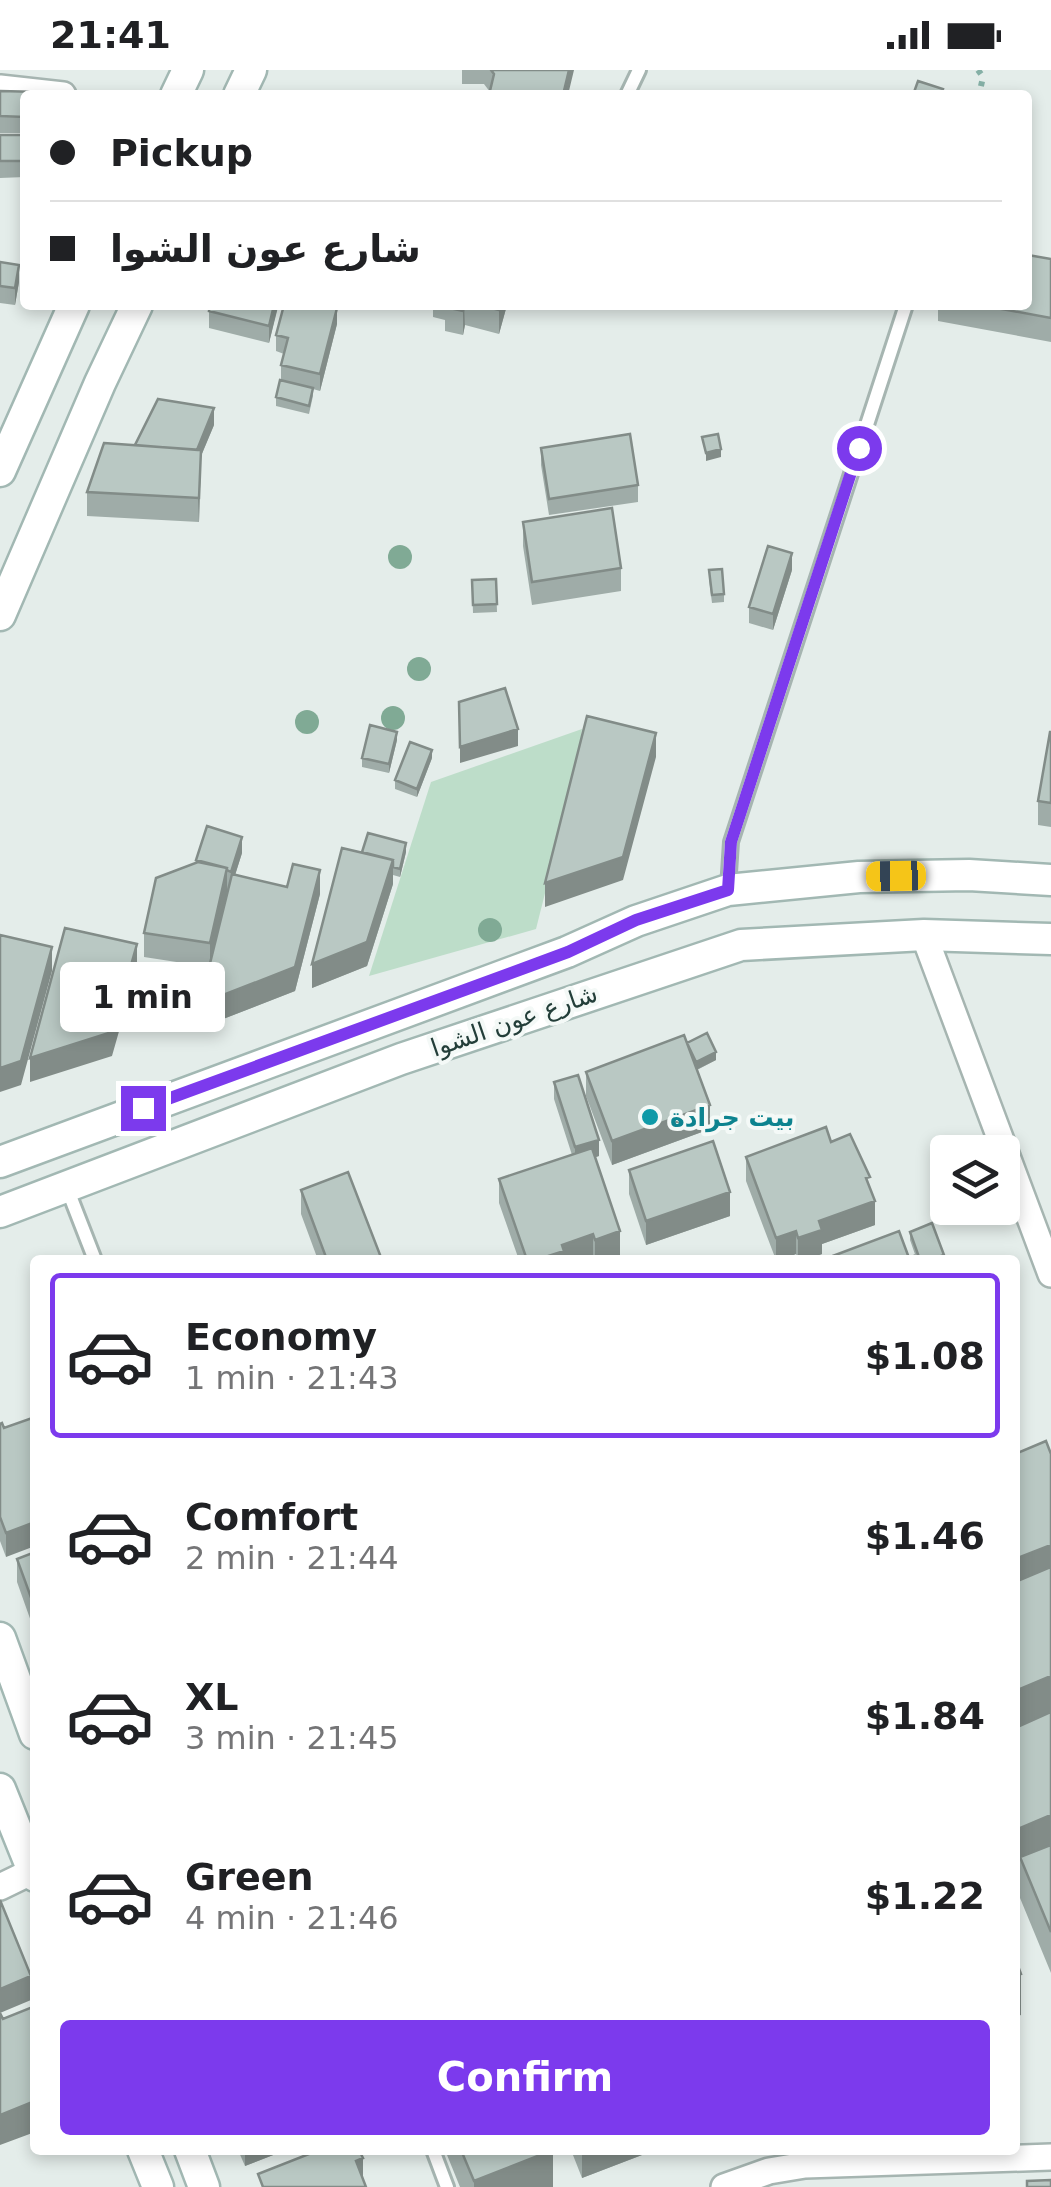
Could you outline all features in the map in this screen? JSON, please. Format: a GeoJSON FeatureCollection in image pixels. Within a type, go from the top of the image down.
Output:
{"type":"FeatureCollection","features":[{"type":"Feature","properties":{"kind":"main road"},"geometry":{"type":"LineString","coordinates":[[0,471],[72,310]]}},
{"type":"Feature","properties":{"kind":"main road"},"geometry":{"type":"LineString","coordinates":[[0,615],[136,310]]}},
{"type":"Feature","properties":{"kind":"main road","name":"شارع عون الشوا"},"geometry":{"type":"LineString","coordinates":[[0,1162],[568,952],[636,920],[728,890],[860,877],[969,875],[1051,880]]}},
{"type":"Feature","properties":{"kind":"main road","name":"شارع عون الشوا"},"geometry":{"type":"LineString","coordinates":[[0,1212],[400,1059],[741,945],[924,934],[1051,939]]}},
{"type":"Feature","properties":{"kind":"main road"},"geometry":{"type":"LineString","coordinates":[[0,1638],[30,1720]]}},
{"type":"Feature","properties":{"kind":"main road"},"geometry":{"type":"LineString","coordinates":[[0,1789],[30,1862]]}},
{"type":"Feature","properties":{"kind":"main road"},"geometry":{"type":"LineString","coordinates":[[145,2155],[158,2187]]}},
{"type":"Feature","properties":{"kind":"main road"},"geometry":{"type":"LineString","coordinates":[[192,2155],[204,2187]]}},
{"type":"Feature","properties":{"kind":"street"},"geometry":{"type":"LineString","coordinates":[[924,934],[1051,1274]]}},
{"type":"Feature","properties":{"kind":"street"},"geometry":{"type":"LineString","coordinates":[[0,1887],[30,1874]]}},
{"type":"Feature","properties":{"kind":"street"},"geometry":{"type":"LineString","coordinates":[[724,2187],[769,2171],[805,2165],[1051,2157]]}},
{"type":"Feature","properties":{"kind":"lane"},"geometry":{"type":"LineString","coordinates":[[728,890],[731,842],[904,310]]}},
{"type":"Feature","properties":{"kind":"lane"},"geometry":{"type":"LineString","coordinates":[[66,1186],[93,1255]]}},
{"type":"Feature","properties":{"kind":"lane"},"geometry":{"type":"LineString","coordinates":[[435,2155],[447,2187]]}},
{"type":"Feature","properties":{"kind":"green space"},"geometry":{"type":"Polygon","coordinates":[[[582,729],[578,762],[536,929],[369,976],[431,782],[582,729]]]}},
{"type":"Feature","properties":{"kind":"building"},"geometry":{"type":"Polygon","coordinates":[[[491,70],[569,70],[564,90],[490,90],[494,74],[491,70]]]}},
{"type":"Feature","properties":{"kind":"building"},"geometry":{"type":"Polygon","coordinates":[[[918,81],[943,89],[943,90],[915,90],[918,81]]]}},
{"type":"Feature","properties":{"kind":"building"},"geometry":{"type":"Polygon","coordinates":[[[0,91],[20,91],[20,117],[0,116],[0,91]]]}},
{"type":"Feature","properties":{"kind":"building"},"geometry":{"type":"Polygon","coordinates":[[[0,135],[20,135],[20,161],[0,161],[0,135]]]}},
{"type":"Feature","properties":{"kind":"building"},"geometry":{"type":"Polygon","coordinates":[[[1032,256],[1051,259],[1051,318],[1007,310],[1032,310],[1032,256]]]}},
{"type":"Feature","properties":{"kind":"building"},"geometry":{"type":"Polygon","coordinates":[[[0,262],[19,265],[15,288],[0,286],[0,262]]]}},
{"type":"Feature","properties":{"kind":"building"},"geometry":{"type":"Polygon","coordinates":[[[209,310],[273,310],[269,326],[209,310]]]}},
{"type":"Feature","properties":{"kind":"building"},"geometry":{"type":"Polygon","coordinates":[[[283,310],[336,310],[320,374],[281,365],[288,338],[276,335],[283,310]]]}},
{"type":"Feature","properties":{"kind":"building"},"geometry":{"type":"Polygon","coordinates":[[[280,380],[313,388],[309,406],[276,397],[280,380]]]}},
{"type":"Feature","properties":{"kind":"building"},"geometry":{"type":"Polygon","coordinates":[[[158,399],[214,408],[197,450],[135,445],[158,399]]]}},
{"type":"Feature","properties":{"kind":"building"},"geometry":{"type":"Polygon","coordinates":[[[630,434],[638,485],[549,499],[541,448],[630,434]]]}},
{"type":"Feature","properties":{"kind":"building"},"geometry":{"type":"Polygon","coordinates":[[[718,434],[721,449],[706,453],[702,437],[718,434]]]}},
{"type":"Feature","properties":{"kind":"building"},"geometry":{"type":"Polygon","coordinates":[[[104,443],[201,450],[199,498],[87,492],[104,443]]]}},
{"type":"Feature","properties":{"kind":"building"},"geometry":{"type":"Polygon","coordinates":[[[612,508],[621,568],[532,582],[523,522],[612,508]]]}},
{"type":"Feature","properties":{"kind":"building"},"geometry":{"type":"Polygon","coordinates":[[[768,546],[792,553],[773,614],[749,607],[768,546]]]}},
{"type":"Feature","properties":{"kind":"building"},"geometry":{"type":"Polygon","coordinates":[[[722,569],[724,594],[712,595],[709,570],[722,569]]]}},
{"type":"Feature","properties":{"kind":"building"},"geometry":{"type":"Polygon","coordinates":[[[496,579],[497,604],[473,605],[472,580],[496,579]]]}},
{"type":"Feature","properties":{"kind":"building"},"geometry":{"type":"Polygon","coordinates":[[[505,688],[518,729],[460,747],[459,702],[505,688]]]}},
{"type":"Feature","properties":{"kind":"building"},"geometry":{"type":"Polygon","coordinates":[[[587,716],[656,733],[623,857],[545,883],[587,716]]]}},
{"type":"Feature","properties":{"kind":"building"},"geometry":{"type":"Polygon","coordinates":[[[370,725],[397,732],[389,764],[362,758],[370,725]]]}},
{"type":"Feature","properties":{"kind":"building"},"geometry":{"type":"Polygon","coordinates":[[[1051,732],[1051,803],[1038,801],[1051,732]]]}},
{"type":"Feature","properties":{"kind":"building"},"geometry":{"type":"Polygon","coordinates":[[[410,742],[432,750],[417,789],[395,780],[410,742]]]}},
{"type":"Feature","properties":{"kind":"building"},"geometry":{"type":"Polygon","coordinates":[[[207,826],[242,837],[231,872],[196,860],[207,826]]]}},
{"type":"Feature","properties":{"kind":"building"},"geometry":{"type":"Polygon","coordinates":[[[368,833],[406,843],[400,869],[393,867],[393,860],[362,852],[368,833]]]}},
{"type":"Feature","properties":{"kind":"building"},"geometry":{"type":"Polygon","coordinates":[[[342,848],[393,860],[367,942],[312,964],[342,848]]]}},
{"type":"Feature","properties":{"kind":"building"},"geometry":{"type":"Polygon","coordinates":[[[198,862],[227,868],[210,943],[144,933],[156,878],[198,862]]]}},
{"type":"Feature","properties":{"kind":"building"},"geometry":{"type":"Polygon","coordinates":[[[293,864],[320,870],[295,967],[200,1004],[232,874],[287,887],[293,864]]]}},
{"type":"Feature","properties":{"kind":"building"},"geometry":{"type":"Polygon","coordinates":[[[65,928],[137,944],[112,1032],[30,1058],[65,928]]]}},
{"type":"Feature","properties":{"kind":"building"},"geometry":{"type":"Polygon","coordinates":[[[0,935],[52,947],[21,1061],[0,1068],[0,935]]]}},
{"type":"Feature","properties":{"kind":"building"},"geometry":{"type":"Polygon","coordinates":[[[707,1033],[716,1052],[696,1062],[687,1043],[707,1033]]]}},
{"type":"Feature","properties":{"kind":"building","name":"بيت جرادة"},"geometry":{"type":"Polygon","coordinates":[[[684,1035],[710,1105],[612,1141],[586,1072],[684,1035]]]}},
{"type":"Feature","properties":{"kind":"building"},"geometry":{"type":"Polygon","coordinates":[[[578,1075],[599,1140],[575,1147],[554,1082],[578,1075]]]}},
{"type":"Feature","properties":{"kind":"building"},"geometry":{"type":"Polygon","coordinates":[[[826,1127],[831,1142],[850,1134],[870,1177],[866,1178],[875,1201],[819,1221],[822,1230],[798,1238],[796,1231],[776,1238],[746,1157],[826,1127]]]}},
{"type":"Feature","properties":{"kind":"building"},"geometry":{"type":"Polygon","coordinates":[[[713,1141],[730,1192],[646,1221],[629,1170],[713,1141]]]}},
{"type":"Feature","properties":{"kind":"building"},"geometry":{"type":"Polygon","coordinates":[[[592,1148],[620,1231],[595,1240],[593,1234],[562,1245],[564,1251],[552,1255],[525,1255],[499,1179],[592,1148]]]}},
{"type":"Feature","properties":{"kind":"building"},"geometry":{"type":"Polygon","coordinates":[[[348,1172],[380,1255],[325,1255],[301,1190],[348,1172]]]}},
{"type":"Feature","properties":{"kind":"building"},"geometry":{"type":"Polygon","coordinates":[[[933,1225],[944,1255],[918,1255],[910,1232],[933,1225]]]}},
{"type":"Feature","properties":{"kind":"building"},"geometry":{"type":"Polygon","coordinates":[[[899,1231],[908,1255],[835,1255],[899,1231]]]}},
{"type":"Feature","properties":{"kind":"building"},"geometry":{"type":"Polygon","coordinates":[[[30,1419],[30,1524],[6,1533],[0,1517],[0,1424],[4,1428],[30,1419]]]}},
{"type":"Feature","properties":{"kind":"building"},"geometry":{"type":"Polygon","coordinates":[[[1046,1441],[1051,1454],[1051,1545],[1020,1557],[1020,1452],[1046,1441]]]}},
{"type":"Feature","properties":{"kind":"building"},"geometry":{"type":"Polygon","coordinates":[[[30,1554],[30,1595],[17,1559],[30,1554]]]}},
{"type":"Feature","properties":{"kind":"building"},"geometry":{"type":"Polygon","coordinates":[[[1051,1567],[1051,1676],[1020,1689],[1020,1580],[1051,1567]]]}},
{"type":"Feature","properties":{"kind":"building"},"geometry":{"type":"Polygon","coordinates":[[[1051,1712],[1051,1815],[1020,1828],[1020,1726],[1051,1712]]]}},
{"type":"Feature","properties":{"kind":"building"},"geometry":{"type":"Polygon","coordinates":[[[1051,1845],[1051,1932],[1020,1857],[1051,1845]]]}},
{"type":"Feature","properties":{"kind":"building"},"geometry":{"type":"Polygon","coordinates":[[[0,1900],[30,1976],[0,1989],[0,1900]]]}},
{"type":"Feature","properties":{"kind":"building"},"geometry":{"type":"Polygon","coordinates":[[[30,2008],[30,2103],[0,2115],[0,2013],[3,2019],[30,2008]]]}},
{"type":"Feature","properties":{"kind":"building"},"geometry":{"type":"Polygon","coordinates":[[[306,2155],[362,2155],[363,2158],[356,2161],[366,2187],[263,2187],[258,2174],[306,2155]]]}},
{"type":"Feature","properties":{"kind":"building"},"geometry":{"type":"Polygon","coordinates":[[[463,2155],[540,2155],[474,2181],[463,2155]]]}},
{"type":"Feature","properties":{"kind":"building"},"geometry":{"type":"Polygon","coordinates":[[[1051,2180],[1051,2187],[1027,2187],[1027,2181],[1051,2180]]]}},
{"type":"Feature","properties":{"kind":"place","name":"بيت جرادة"},"geometry":{"type":"Point","coordinates":[650,1117]}},
{"type":"Feature","properties":{"kind":"route"},"geometry":{"type":"LineString","coordinates":[[143,1108],[568,952],[636,920],[728,890],[731,842],[859,448]]}}]}
